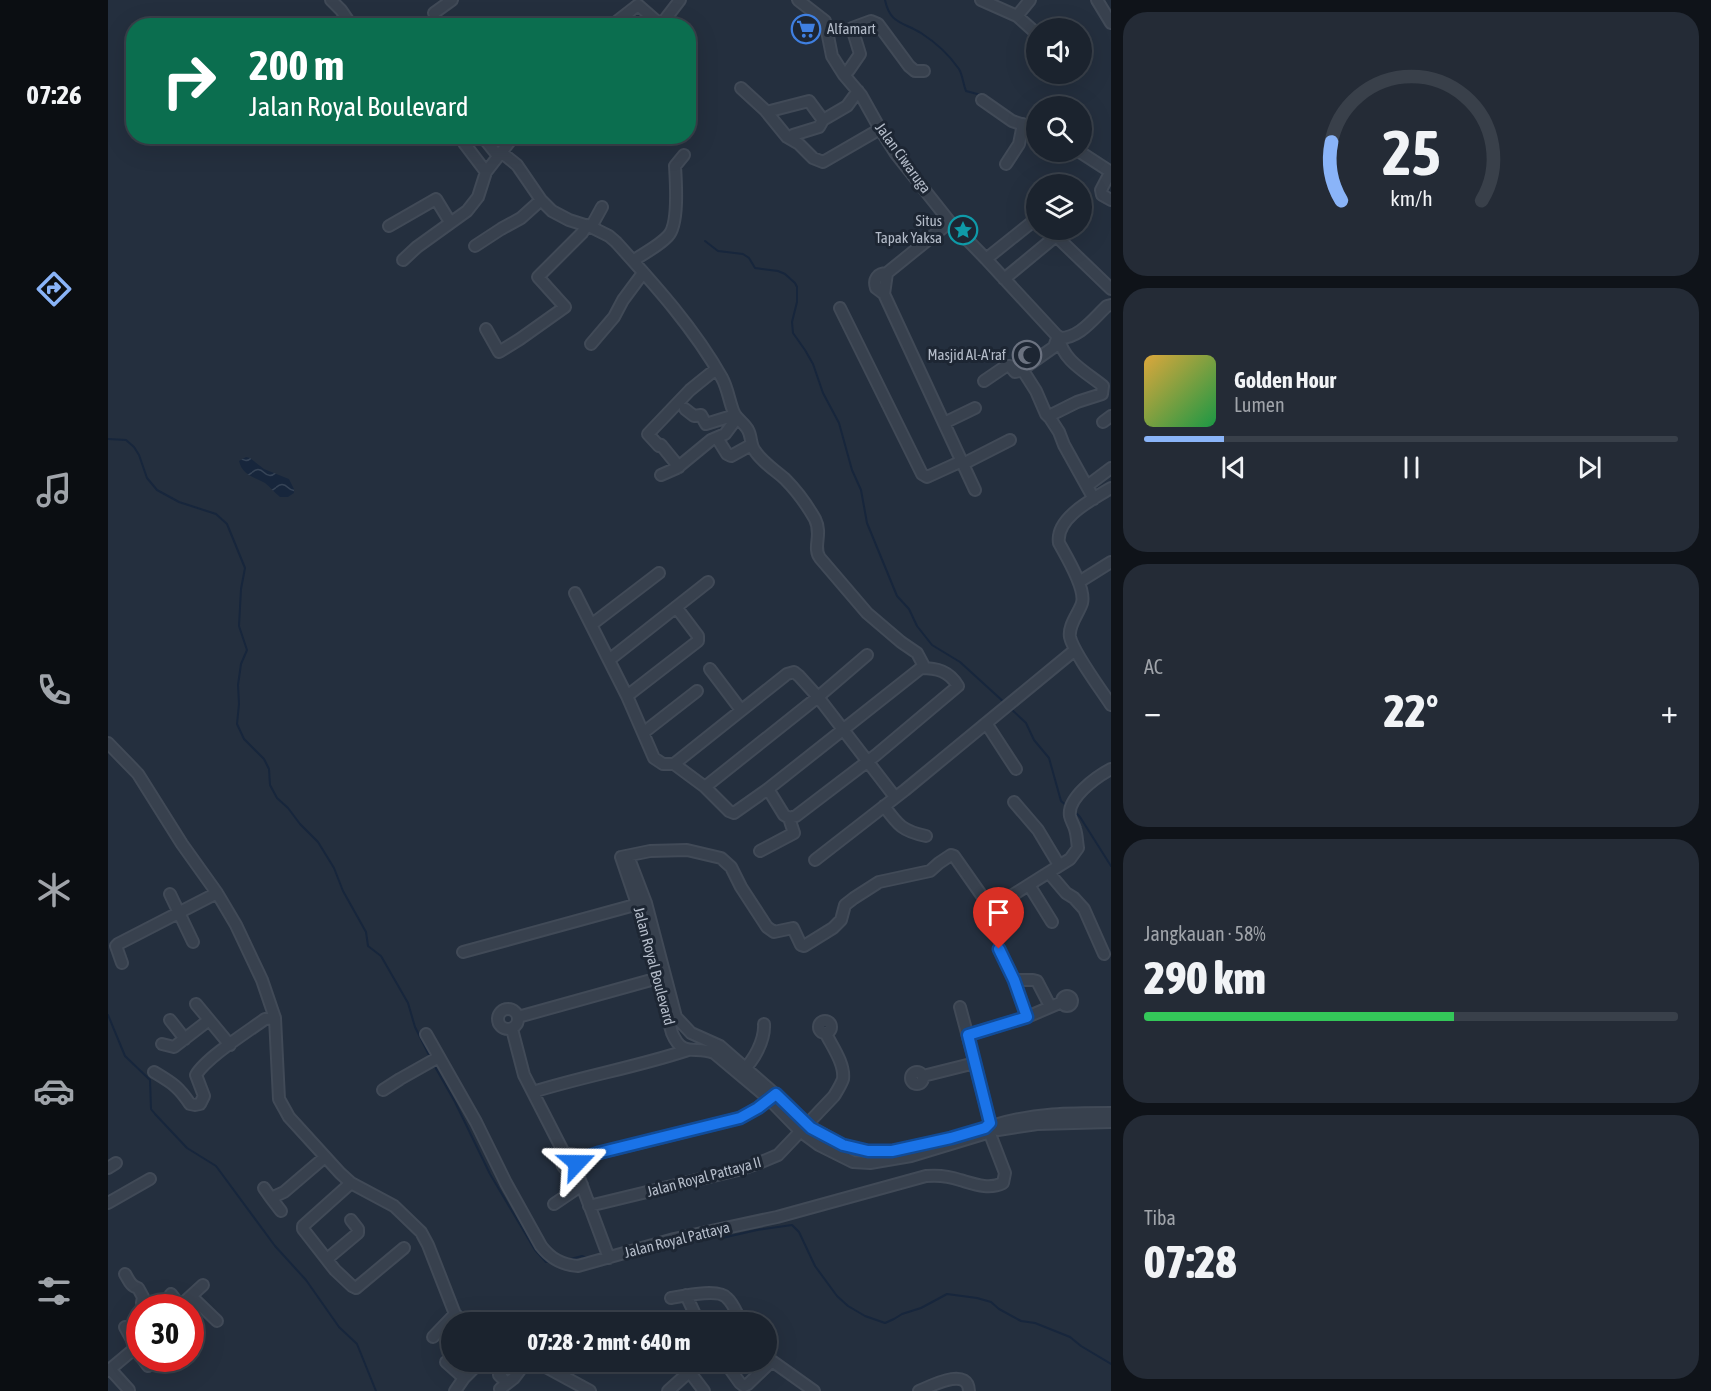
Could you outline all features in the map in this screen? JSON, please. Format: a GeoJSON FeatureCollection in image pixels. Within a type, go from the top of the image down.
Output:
{"type":"FeatureCollection","features":[{"type":"Feature","properties":{"kind":"street"},"geometry":{"type":"LineString","coordinates":[[331,0],[346,18]]}},
{"type":"Feature","properties":{"kind":"street"},"geometry":{"type":"LineString","coordinates":[[434,13],[452,0]]}},
{"type":"Feature","properties":{"kind":"street"},"geometry":{"type":"LineString","coordinates":[[666,18],[680,0]]}},
{"type":"Feature","properties":{"kind":"street","name":"Jalan Ciwaruga"},"geometry":{"type":"LineString","coordinates":[[798,0],[825,21],[832,56],[858,91],[896,154],[950,222],[1058,337],[1068,359],[1107,383]]}},
{"type":"Feature","properties":{"kind":"street"},"geometry":{"type":"LineString","coordinates":[[981,0],[1017,16],[1026,24]]}},
{"type":"Feature","properties":{"kind":"street"},"geometry":{"type":"LineString","coordinates":[[1017,16],[1030,0]]}},
{"type":"Feature","properties":{"kind":"street"},"geometry":{"type":"LineString","coordinates":[[1097,0],[1111,23]]}},
{"type":"Feature","properties":{"kind":"street"},"geometry":{"type":"LineString","coordinates":[[621,18],[638,5],[652,18]]}},
{"type":"Feature","properties":{"kind":"street"},"geometry":{"type":"LineString","coordinates":[[844,75],[860,54],[852,28],[871,21],[878,24],[909,66],[915,71],[924,71]]}},
{"type":"Feature","properties":{"kind":"street"},"geometry":{"type":"LineString","coordinates":[[741,88],[765,110],[787,137],[799,144],[813,158],[823,162],[879,129]]}},
{"type":"Feature","properties":{"kind":"street"},"geometry":{"type":"LineString","coordinates":[[793,135],[819,127],[823,120],[847,106],[858,91]]}},
{"type":"Feature","properties":{"kind":"street"},"geometry":{"type":"LineString","coordinates":[[770,111],[809,100],[823,120]]}},
{"type":"Feature","properties":{"kind":"street"},"geometry":{"type":"LineString","coordinates":[[982,100],[1003,116],[1026,125]]}},
{"type":"Feature","properties":{"kind":"street"},"geometry":{"type":"LineString","coordinates":[[1006,164],[1019,144],[1023,124]]}},
{"type":"Feature","properties":{"kind":"street"},"geometry":{"type":"LineString","coordinates":[[465,144],[486,172]]}},
{"type":"Feature","properties":{"kind":"street"},"geometry":{"type":"LineString","coordinates":[[490,144],[499,154],[517,165],[541,200],[552,211],[609,236],[691,330],[717,369],[736,416],[751,437],[751,445],[763,461],[791,486],[816,520],[820,534],[817,552],[820,558],[867,613],[917,653],[925,668]]}},
{"type":"Feature","properties":{"kind":"street"},"geometry":{"type":"LineString","coordinates":[[403,260],[474,203],[486,172],[507,144]]}},
{"type":"Feature","properties":{"kind":"street"},"geometry":{"type":"LineString","coordinates":[[633,261],[668,237],[672,230],[677,195],[675,166],[684,155]]}},
{"type":"Feature","properties":{"kind":"street"},"geometry":{"type":"LineString","coordinates":[[1092,159],[1111,171],[1101,190],[1102,195],[1111,200]]}},
{"type":"Feature","properties":{"kind":"street"},"geometry":{"type":"LineString","coordinates":[[389,226],[436,199],[450,222]]}},
{"type":"Feature","properties":{"kind":"street"},"geometry":{"type":"LineString","coordinates":[[475,246],[521,218],[541,200]]}},
{"type":"Feature","properties":{"kind":"street"},"geometry":{"type":"LineString","coordinates":[[486,329],[499,351],[565,307],[538,277],[589,226],[602,207]]}},
{"type":"Feature","properties":{"kind":"street"},"geometry":{"type":"LineString","coordinates":[[950,222],[887,273],[884,294],[975,490]]}},
{"type":"Feature","properties":{"kind":"street"},"geometry":{"type":"LineString","coordinates":[[986,259],[1026,227]]}},
{"type":"Feature","properties":{"kind":"street"},"geometry":{"type":"LineString","coordinates":[[1004,279],[1056,236],[1111,289]]}},
{"type":"Feature","properties":{"kind":"street"},"geometry":{"type":"LineString","coordinates":[[591,344],[614,317],[623,300],[643,273]]}},
{"type":"Feature","properties":{"kind":"street"},"geometry":{"type":"LineString","coordinates":[[984,381],[1006,366],[1010,366],[1015,372],[1022,369],[1054,347],[1058,337],[1064,339],[1074,335],[1111,305]]}},
{"type":"Feature","properties":{"kind":"street"},"geometry":{"type":"LineString","coordinates":[[840,308],[922,474],[927,477],[1010,440]]}},
{"type":"Feature","properties":{"kind":"street"},"geometry":{"type":"LineString","coordinates":[[679,467],[648,434],[690,390],[717,369]]}},
{"type":"Feature","properties":{"kind":"street"},"geometry":{"type":"LineString","coordinates":[[1022,369],[1094,499]]}},
{"type":"Feature","properties":{"kind":"street"},"geometry":{"type":"LineString","coordinates":[[1048,416],[1077,402],[1102,394],[1107,383]]}},
{"type":"Feature","properties":{"kind":"street"},"geometry":{"type":"LineString","coordinates":[[944,423],[975,408]]}},
{"type":"Feature","properties":{"kind":"street"},"geometry":{"type":"LineString","coordinates":[[685,409],[694,416],[701,415],[706,424],[736,416]]}},
{"type":"Feature","properties":{"kind":"street"},"geometry":{"type":"LineString","coordinates":[[661,475],[679,467],[711,440],[725,434],[736,416]]}},
{"type":"Feature","properties":{"kind":"street"},"geometry":{"type":"LineString","coordinates":[[717,438],[727,454],[731,456],[751,445]]}},
{"type":"Feature","properties":{"kind":"street"},"geometry":{"type":"LineString","coordinates":[[1087,486],[1111,468]]}},
{"type":"Feature","properties":{"kind":"street"},"geometry":{"type":"LineString","coordinates":[[1111,488],[1078,509],[1064,523],[1058,535],[1059,543],[1079,582],[1083,600],[1070,630],[1070,637],[1111,705]]}},
{"type":"Feature","properties":{"kind":"street"},"geometry":{"type":"LineString","coordinates":[[1079,582],[1111,562]]}},
{"type":"Feature","properties":{"kind":"street"},"geometry":{"type":"LineString","coordinates":[[591,625],[659,573]]}},
{"type":"Feature","properties":{"kind":"street"},"geometry":{"type":"LineString","coordinates":[[609,660],[708,582]]}},
{"type":"Feature","properties":{"kind":"street"},"geometry":{"type":"LineString","coordinates":[[575,593],[627,696],[654,758],[663,764],[674,764],[705,787],[731,813],[768,789],[921,668],[944,671],[958,686],[867,762],[796,816],[789,818]]}},
{"type":"Feature","properties":{"kind":"street"},"geometry":{"type":"LineString","coordinates":[[627,696],[698,641],[698,636],[676,607]]}},
{"type":"Feature","properties":{"kind":"street"},"geometry":{"type":"LineString","coordinates":[[815,860],[1076,650]]}},
{"type":"Feature","properties":{"kind":"street"},"geometry":{"type":"LineString","coordinates":[[705,787],[867,655]]}},
{"type":"Feature","properties":{"kind":"street"},"geometry":{"type":"LineString","coordinates":[[710,669],[741,710]]}},
{"type":"Feature","properties":{"kind":"street"},"geometry":{"type":"LineString","coordinates":[[674,764],[787,674],[794,672],[818,697],[895,797]]}},
{"type":"Feature","properties":{"kind":"street"},"geometry":{"type":"LineString","coordinates":[[643,733],[697,691]]}},
{"type":"Feature","properties":{"kind":"street"},"geometry":{"type":"LineString","coordinates":[[986,723],[1016,769]]}},
{"type":"Feature","properties":{"kind":"street"},"geometry":{"type":"LineString","coordinates":[[108,743],[138,774],[236,925],[262,980],[275,1018],[279,1099],[289,1117],[324,1157],[351,1183],[394,1206],[421,1232],[454,1312]]}},
{"type":"Feature","properties":{"kind":"street"},"geometry":{"type":"LineString","coordinates":[[1052,922],[1029,885],[1070,859],[1078,848],[1076,832],[1070,816],[1070,805],[1085,788],[1111,769]]}},
{"type":"Feature","properties":{"kind":"street"},"geometry":{"type":"LineString","coordinates":[[760,851],[794,833],[789,818],[784,815],[768,789]]}},
{"type":"Feature","properties":{"kind":"street"},"geometry":{"type":"LineString","coordinates":[[1014,802],[1038,830],[1059,865]]}},
{"type":"Feature","properties":{"kind":"street"},"geometry":{"type":"LineString","coordinates":[[884,806],[910,833],[926,836]]}},
{"type":"Feature","properties":{"kind":"street","name":"Jalan Royal Boulevard"},"geometry":{"type":"LineString","coordinates":[[742,1071],[710,1051],[688,1050],[675,1041],[661,977],[641,904],[624,856],[650,851],[687,850],[721,858],[731,867],[767,927],[774,932],[793,928],[803,946],[833,928],[841,920],[845,905],[879,882],[930,871],[951,855],[987,903],[992,905],[1000,903],[1029,885]]}},
{"type":"Feature","properties":{"kind":"street"},"geometry":{"type":"LineString","coordinates":[[1049,873],[1084,909],[1104,954]]}},
{"type":"Feature","properties":{"kind":"street"},"geometry":{"type":"LineString","coordinates":[[122,963],[116,946],[118,944],[217,893]]}},
{"type":"Feature","properties":{"kind":"street"},"geometry":{"type":"LineString","coordinates":[[170,894],[193,942]]}},
{"type":"Feature","properties":{"kind":"street"},"geometry":{"type":"LineString","coordinates":[[463,952],[641,904]]}},
{"type":"Feature","properties":{"kind":"street"},"geometry":{"type":"LineString","coordinates":[[999,949],[1014,980],[1027,1017]]}},
{"type":"Feature","properties":{"kind":"street"},"geometry":{"type":"LineString","coordinates":[[518,1017],[661,977]]}},
{"type":"Feature","properties":{"kind":"street","name":"Jalan Royal Boulevard"},"geometry":{"type":"LineString","coordinates":[[661,977],[676,1017],[691,1033],[720,1046],[742,1071],[772,1097],[819,1145],[853,1162],[861,1163],[911,1156],[925,1148],[990,1129]]}},
{"type":"Feature","properties":{"kind":"street"},"geometry":{"type":"LineString","coordinates":[[1014,980],[1037,981],[1050,1006]]}},
{"type":"Feature","properties":{"kind":"street"},"geometry":{"type":"LineString","coordinates":[[968,1035],[1027,1017],[1062,1002]]}},
{"type":"Feature","properties":{"kind":"street"},"geometry":{"type":"LineString","coordinates":[[196,1004],[230,1045]]}},
{"type":"Feature","properties":{"kind":"street"},"geometry":{"type":"LineString","coordinates":[[960,1007],[990,1129]]}},
{"type":"Feature","properties":{"kind":"street"},"geometry":{"type":"LineString","coordinates":[[508,1009],[514,1011],[518,1017],[517,1024],[512,1029],[500,1026],[498,1016],[502,1011],[508,1009]]}},
{"type":"Feature","properties":{"kind":"street"},"geometry":{"type":"LineString","coordinates":[[154,1072],[176,1085],[190,1104],[195,1106],[200,1104],[204,1096],[197,1072],[265,1019],[275,1018]]}},
{"type":"Feature","properties":{"kind":"street"},"geometry":{"type":"LineString","coordinates":[[170,1020],[185,1039]]}},
{"type":"Feature","properties":{"kind":"street"},"geometry":{"type":"LineString","coordinates":[[162,1044],[174,1047],[209,1020]]}},
{"type":"Feature","properties":{"kind":"street"},"geometry":{"type":"LineString","coordinates":[[742,1071],[759,1047],[764,1024]]}},
{"type":"Feature","properties":{"kind":"street"},"geometry":{"type":"LineString","coordinates":[[512,1029],[524,1075],[566,1155],[562,1161],[568,1169],[598,1153],[740,1118],[772,1097]]}},
{"type":"Feature","properties":{"kind":"street","name":"Jalan Royal Pattaya"},"geometry":{"type":"LineString","coordinates":[[426,1034],[476,1122],[506,1184],[546,1253],[564,1265],[578,1266],[674,1239],[777,1217],[926,1176],[938,1175],[979,1185],[999,1185],[1003,1183],[1005,1173],[990,1129]]}},
{"type":"Feature","properties":{"kind":"street","name":"Jalan Royal Pattaya II"},"geometry":{"type":"LineString","coordinates":[[589,1206],[759,1163],[778,1155],[834,1096],[843,1079],[842,1066],[826,1034]]}},
{"type":"Feature","properties":{"kind":"street"},"geometry":{"type":"LineString","coordinates":[[534,1092],[688,1050]]}},
{"type":"Feature","properties":{"kind":"street"},"geometry":{"type":"LineString","coordinates":[[383,1090],[439,1058]]}},
{"type":"Feature","properties":{"kind":"street"},"geometry":{"type":"LineString","coordinates":[[923,1076],[975,1063]]}},
{"type":"Feature","properties":{"kind":"street"},"geometry":{"type":"LineString","coordinates":[[990,1129],[1032,1116],[1111,1113]]}},
{"type":"Feature","properties":{"kind":"street"},"geometry":{"type":"LineString","coordinates":[[990,1129],[1037,1124],[1111,1122]]}},
{"type":"Feature","properties":{"kind":"street"},"geometry":{"type":"LineString","coordinates":[[272,1198],[284,1192],[324,1157]]}},
{"type":"Feature","properties":{"kind":"street"},"geometry":{"type":"LineString","coordinates":[[576,1164],[609,1258]]}},
{"type":"Feature","properties":{"kind":"street"},"geometry":{"type":"LineString","coordinates":[[108,1203],[150,1179]]}},
{"type":"Feature","properties":{"kind":"street"},"geometry":{"type":"LineString","coordinates":[[351,1183],[303,1226],[304,1232],[335,1270],[356,1288],[404,1248]]}},
{"type":"Feature","properties":{"kind":"street"},"geometry":{"type":"LineString","coordinates":[[554,1204],[582,1185]]}},
{"type":"Feature","properties":{"kind":"street"},"geometry":{"type":"LineString","coordinates":[[264,1188],[281,1211]]}},
{"type":"Feature","properties":{"kind":"street"},"geometry":{"type":"LineString","coordinates":[[327,1259],[358,1233],[358,1229],[351,1221]]}},
{"type":"Feature","properties":{"kind":"street"},"geometry":{"type":"LineString","coordinates":[[124,1274],[141,1294]]}},
{"type":"Feature","properties":{"kind":"street"},"geometry":{"type":"LineString","coordinates":[[193,1294],[203,1285]]}},
{"type":"Feature","properties":{"kind":"street"},"geometry":{"type":"LineString","coordinates":[[671,1298],[704,1293],[724,1295],[736,1312]]}},
{"type":"Feature","properties":{"kind":"street"},"geometry":{"type":"LineString","coordinates":[[686,1295],[694,1312]]}},
{"type":"Feature","properties":{"kind":"street"},"geometry":{"type":"LineString","coordinates":[[204,1308],[217,1321]]}},
{"type":"Feature","properties":{"kind":"street"},"geometry":{"type":"LineString","coordinates":[[433,1337],[441,1329]]}},
{"type":"Feature","properties":{"kind":"street"},"geometry":{"type":"LineString","coordinates":[[126,1358],[109,1370],[129,1390]]}},
{"type":"Feature","properties":{"kind":"street"},"geometry":{"type":"LineString","coordinates":[[777,1364],[814,1391]]}},
{"type":"Feature","properties":{"kind":"street"},"geometry":{"type":"LineString","coordinates":[[457,1372],[464,1378]]}},
{"type":"Feature","properties":{"kind":"street"},"geometry":{"type":"LineString","coordinates":[[455,1391],[470,1372]]}},
{"type":"Feature","properties":{"kind":"street"},"geometry":{"type":"LineString","coordinates":[[502,1372],[499,1375],[502,1389]]}},
{"type":"Feature","properties":{"kind":"street"},"geometry":{"type":"LineString","coordinates":[[502,1389],[518,1372]]}},
{"type":"Feature","properties":{"kind":"street"},"geometry":{"type":"LineString","coordinates":[[555,1372],[590,1391]]}},
{"type":"Feature","properties":{"kind":"street"},"geometry":{"type":"LineString","coordinates":[[668,1391],[689,1372],[704,1391]]}},
{"type":"Feature","properties":{"kind":"street"},"geometry":{"type":"LineString","coordinates":[[732,1372],[744,1386],[758,1372]]}},
{"type":"Feature","properties":{"kind":"street"},"geometry":{"type":"LineString","coordinates":[[919,1391],[951,1378],[965,1382],[969,1386],[969,1391]]}},
{"type":"Feature","properties":{"kind":"water"},"geometry":{"type":"Polygon","coordinates":[[[246,457],[264,469],[289,479],[294,493],[288,497],[280,497],[265,483],[246,473],[239,461],[246,457]]]}},
{"type":"Feature","properties":{"kind":"waterway"},"geometry":{"type":"LineString","coordinates":[[885,0],[894,18],[926,37],[951,59],[959,69],[966,91],[981,95]]}},
{"type":"Feature","properties":{"kind":"waterway"},"geometry":{"type":"LineString","coordinates":[[705,241],[718,251],[743,254],[749,258],[755,268],[778,271],[795,283],[797,302],[792,322],[793,333],[813,364],[823,393],[839,423],[852,470],[861,490],[867,523],[897,596],[909,609],[917,626],[932,645],[960,662],[1006,704]]}},
{"type":"Feature","properties":{"kind":"waterway"},"geometry":{"type":"LineString","coordinates":[[108,439],[126,440],[134,447],[147,478],[157,490],[179,502],[216,514],[227,524],[245,568],[241,589],[239,626],[247,650],[241,664],[238,685],[237,724],[244,739],[264,759],[269,769],[270,785],[277,798],[318,842],[334,868],[343,891],[366,932],[368,946],[381,956],[408,1003],[415,1027],[430,1057]]}},
{"type":"Feature","properties":{"kind":"waterway"},"geometry":{"type":"LineString","coordinates":[[1010,708],[1026,723],[1034,740],[1049,758],[1061,801],[1067,806]]}},
{"type":"Feature","properties":{"kind":"waterway"},"geometry":{"type":"LineString","coordinates":[[1074,811],[1111,866]]}},
{"type":"Feature","properties":{"kind":"waterway"},"geometry":{"type":"LineString","coordinates":[[108,1015],[125,1056],[150,1080],[151,1109],[187,1148],[216,1166],[275,1246],[306,1280],[339,1327],[357,1344],[376,1391]]}},
{"type":"Feature","properties":{"kind":"waterway"},"geometry":{"type":"LineString","coordinates":[[434,1065],[490,1174],[535,1250],[546,1262],[553,1262]]}},
{"type":"Feature","properties":{"kind":"waterway"},"geometry":{"type":"LineString","coordinates":[[720,1233],[722,1238],[792,1225],[799,1232],[815,1266],[837,1296],[865,1316],[885,1323],[947,1294],[977,1298],[991,1302],[1021,1321],[1035,1323],[1070,1337],[1111,1364]]}},
{"type":"Feature","properties":{"kind":"waterway"},"geometry":{"type":"LineString","coordinates":[[567,1260],[582,1256],[590,1259]]}},
{"type":"Feature","properties":{"kind":"place","name":"Alfamart"},"geometry":{"type":"Point","coordinates":[806,29]}},
{"type":"Feature","properties":{"kind":"place","name":"Situs Tapak Yaksa"},"geometry":{"type":"Point","coordinates":[963,230]}},
{"type":"Feature","properties":{"kind":"place","name":"Masjid Al-A'raf"},"geometry":{"type":"Point","coordinates":[1027,355]}},
{"type":"Feature","properties":{"kind":"route"},"geometry":{"type":"LineString","coordinates":[[577,1163],[577,1160],[598,1153],[740,1118],[776,1094],[807,1125],[825,1137],[843,1145],[868,1151],[892,1151],[985,1128],[990,1123],[968,1035],[1027,1017],[1014,980],[999,949]]}}]}
